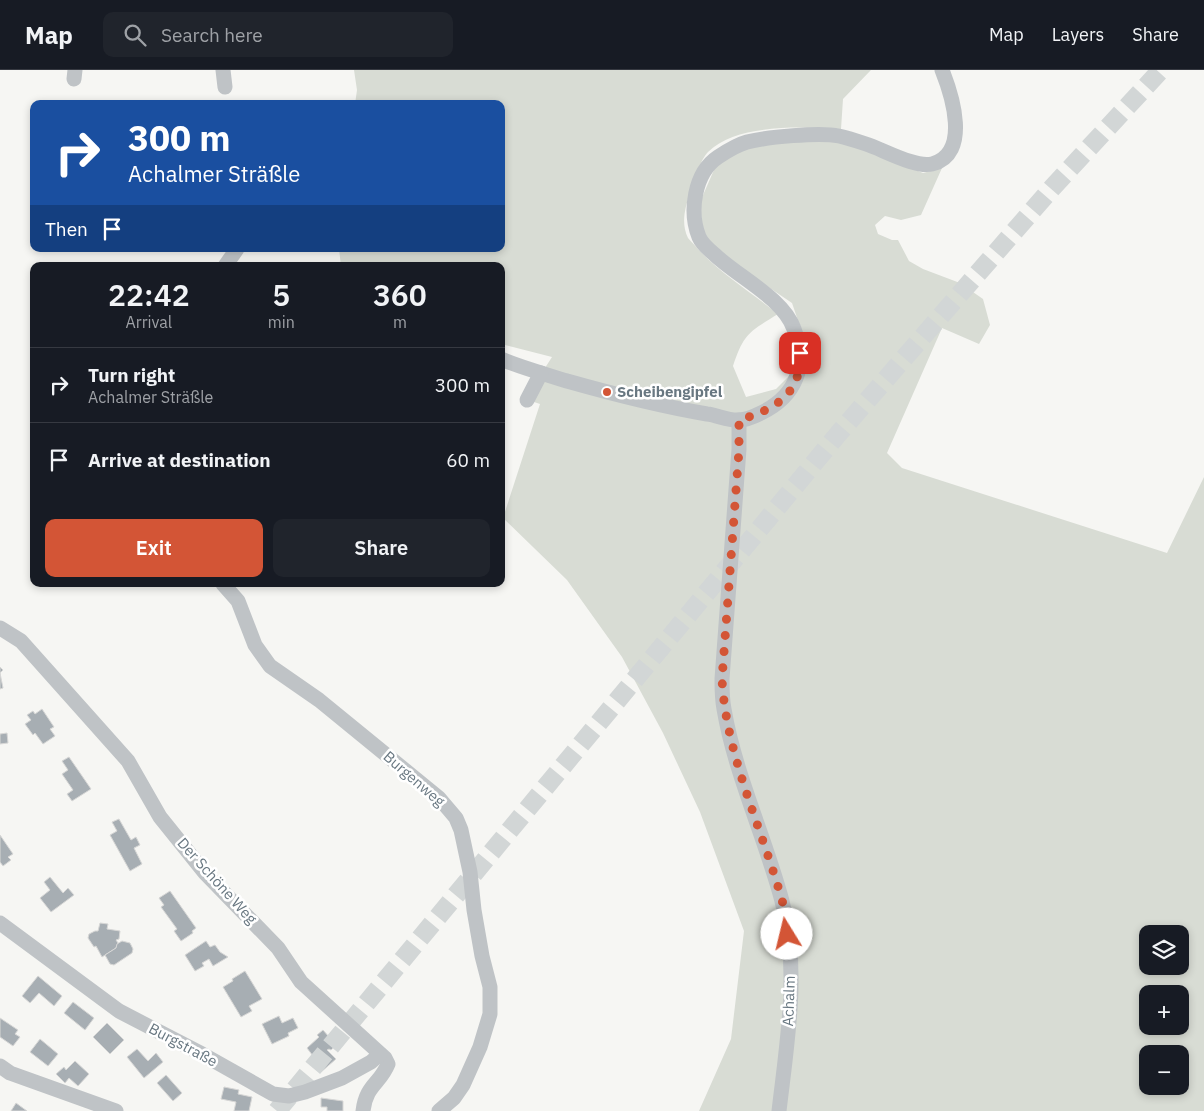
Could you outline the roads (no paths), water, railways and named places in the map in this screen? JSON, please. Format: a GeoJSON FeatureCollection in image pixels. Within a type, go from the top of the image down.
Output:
{"type":"FeatureCollection","features":[{"type":"Feature","properties":{"kind":"street"},"geometry":{"type":"LineString","coordinates":[[223,70],[225,87]]}},
{"type":"Feature","properties":{"kind":"street"},"geometry":{"type":"LineString","coordinates":[[505,360],[541,373],[607,392],[676,409],[739,420],[757,415],[774,406],[789,392],[796,379],[800,364],[799,343],[794,326],[781,306],[719,259],[700,240],[694,221],[696,191],[700,180],[714,159],[733,147],[761,140],[798,136],[837,135],[920,164],[932,164],[942,159],[951,150],[956,130],[954,107],[942,70]]}},
{"type":"Feature","properties":{"kind":"street"},"geometry":{"type":"LineString","coordinates":[[227,262],[235,252]]}},
{"type":"Feature","properties":{"kind":"street"},"geometry":{"type":"LineString","coordinates":[[527,400],[541,373]]}},
{"type":"Feature","properties":{"kind":"street","name":"Achalm"},"geometry":{"type":"LineString","coordinates":[[739,420],[739,450],[722,679],[723,698],[729,736],[782,902],[790,950],[791,1004],[779,1111]]}},
{"type":"Feature","properties":{"kind":"street","name":"Burgenweg"},"geometry":{"type":"LineString","coordinates":[[226,587],[238,600],[255,645],[270,666],[319,700],[440,798],[456,818],[461,830],[470,872],[482,956],[490,987],[490,1014],[480,1047],[463,1085],[454,1098],[439,1111]]}},
{"type":"Feature","properties":{"kind":"street","name":"Der Schöne Weg"},"geometry":{"type":"LineString","coordinates":[[0,628],[21,641],[128,761],[160,817],[205,873],[278,948],[301,982],[380,1054]]}},
{"type":"Feature","properties":{"kind":"street","name":"Burgstraße"},"geometry":{"type":"LineString","coordinates":[[0,923],[119,1011],[202,1054],[273,1094],[289,1096],[332,1082],[371,1062],[380,1054]]}},
{"type":"Feature","properties":{"kind":"street"},"geometry":{"type":"LineString","coordinates":[[363,1111],[366,1094],[388,1064],[380,1054]]}},
{"type":"Feature","properties":{"kind":"street"},"geometry":{"type":"LineString","coordinates":[[0,1066],[10,1073],[116,1111]]}},
{"type":"Feature","properties":{"kind":"tunnel"},"geometry":{"type":"LineString","coordinates":[[277,1111],[839,433],[1052,188],[1161,70]]}},
{"type":"Feature","properties":{"kind":"place","name":"Scheibengipfel"},"geometry":{"type":"Point","coordinates":[607,392]}}]}
